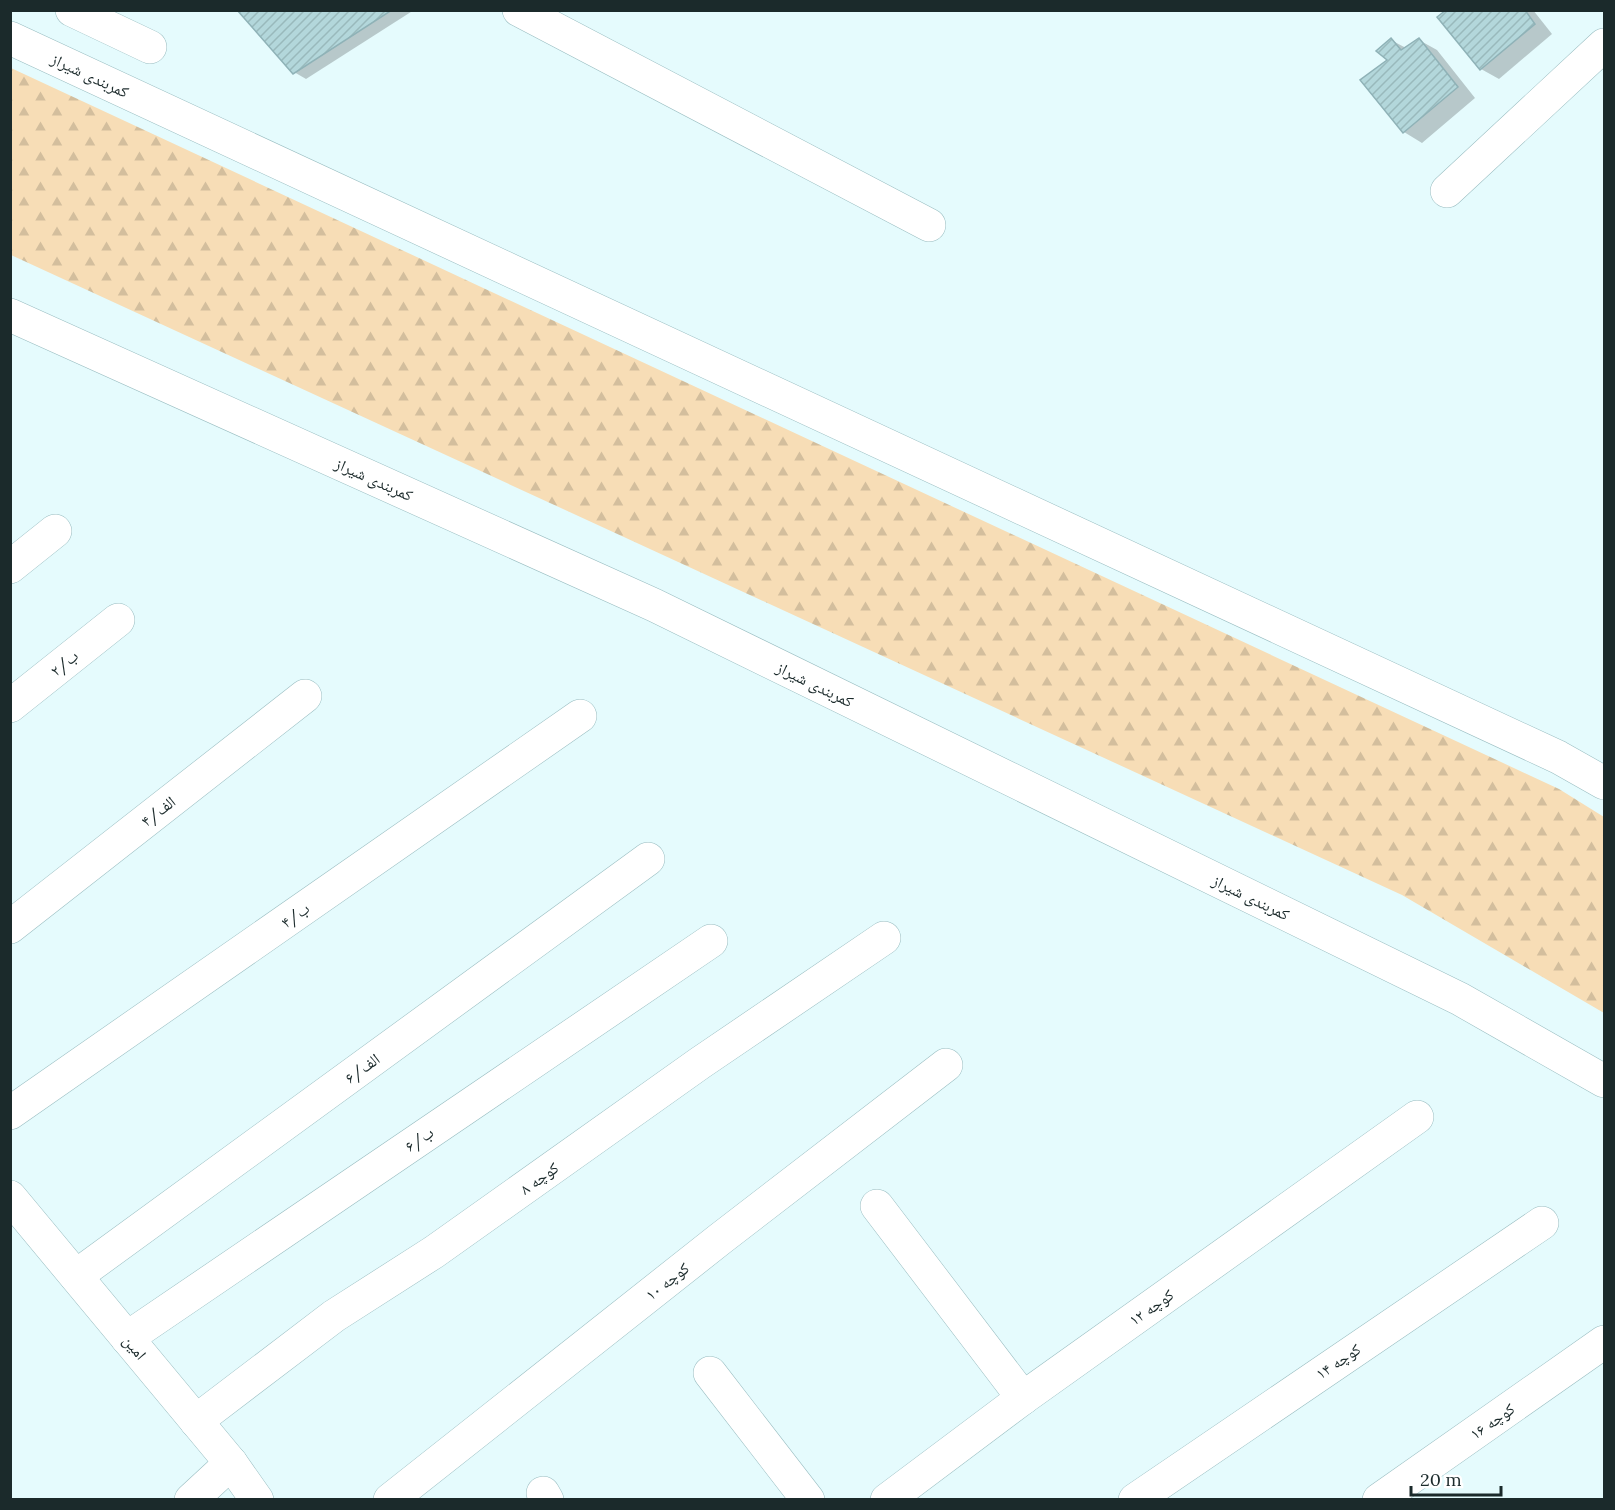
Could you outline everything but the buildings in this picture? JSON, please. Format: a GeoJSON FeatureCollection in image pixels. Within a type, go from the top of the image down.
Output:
{"type":"FeatureCollection","features":[{"type":"Feature","properties":{"kind":"main road"},"geometry":{"type":"LineString","coordinates":[[72,10],[150,47]]}},
{"type":"Feature","properties":{"kind":"main road"},"geometry":{"type":"LineString","coordinates":[[519,10],[929,225]]}},
{"type":"Feature","properties":{"kind":"main road","name":"کمربندی شیراز"},"geometry":{"type":"LineString","coordinates":[[10,38],[1558,757],[1605,783]]}},
{"type":"Feature","properties":{"kind":"main road"},"geometry":{"type":"LineString","coordinates":[[1447,191],[1605,45]]}},
{"type":"Feature","properties":{"kind":"main road","name":"کمربندی شیراز"},"geometry":{"type":"LineString","coordinates":[[10,315],[654,605],[1460,999],[1605,1081]]}},
{"type":"Feature","properties":{"kind":"main road"},"geometry":{"type":"LineString","coordinates":[[10,567],[55,531]]}},
{"type":"Feature","properties":{"kind":"main road","name":"۲/ب"},"geometry":{"type":"LineString","coordinates":[[10,706],[118,620]]}},
{"type":"Feature","properties":{"kind":"main road","name":"۴/الف"},"geometry":{"type":"LineString","coordinates":[[10,927],[305,696]]}},
{"type":"Feature","properties":{"kind":"main road","name":"۴/ب"},"geometry":{"type":"LineString","coordinates":[[10,1113],[580,716]]}},
{"type":"Feature","properties":{"kind":"main road","name":"۶/الف"},"geometry":{"type":"LineString","coordinates":[[76,1276],[648,859]]}},
{"type":"Feature","properties":{"kind":"main road","name":"کوچه ۸"},"geometry":{"type":"LineString","coordinates":[[196,1421],[334,1317],[434,1252],[700,1063],[884,938]]}},
{"type":"Feature","properties":{"kind":"main road","name":"ب/۶"},"geometry":{"type":"LineString","coordinates":[[127,1338],[711,941]]}},
{"type":"Feature","properties":{"kind":"main road","name":"کوچه ۱۰"},"geometry":{"type":"LineString","coordinates":[[390,1500],[720,1239],[946,1065]]}},
{"type":"Feature","properties":{"kind":"main road","name":"کوچه ۱۲"},"geometry":{"type":"LineString","coordinates":[[887,1500],[1023,1398],[1417,1117]]}},
{"type":"Feature","properties":{"kind":"main road"},"geometry":{"type":"LineString","coordinates":[[876,1206],[1023,1398]]}},
{"type":"Feature","properties":{"kind":"main road","name":"امین"},"geometry":{"type":"LineString","coordinates":[[15,1212],[76,1276],[231,1463],[257,1500]]}},
{"type":"Feature","properties":{"kind":"main road","name":"کوچه ۱۴"},"geometry":{"type":"LineString","coordinates":[[1135,1500],[1542,1223]]}},
{"type":"Feature","properties":{"kind":"main road","name":"کوچه ۱۶"},"geometry":{"type":"LineString","coordinates":[[1379,1500],[1605,1342]]}},
{"type":"Feature","properties":{"kind":"main road"},"geometry":{"type":"LineString","coordinates":[[710,1373],[808,1500]]}},
{"type":"Feature","properties":{"kind":"main road"},"geometry":{"type":"LineString","coordinates":[[191,1500],[231,1463]]}},
{"type":"Feature","properties":{"kind":"green space"},"geometry":{"type":"Polygon","coordinates":[[[11,68],[1559,789],[1604,817],[1604,1013],[1402,895],[11,255],[11,68]]]}}]}
